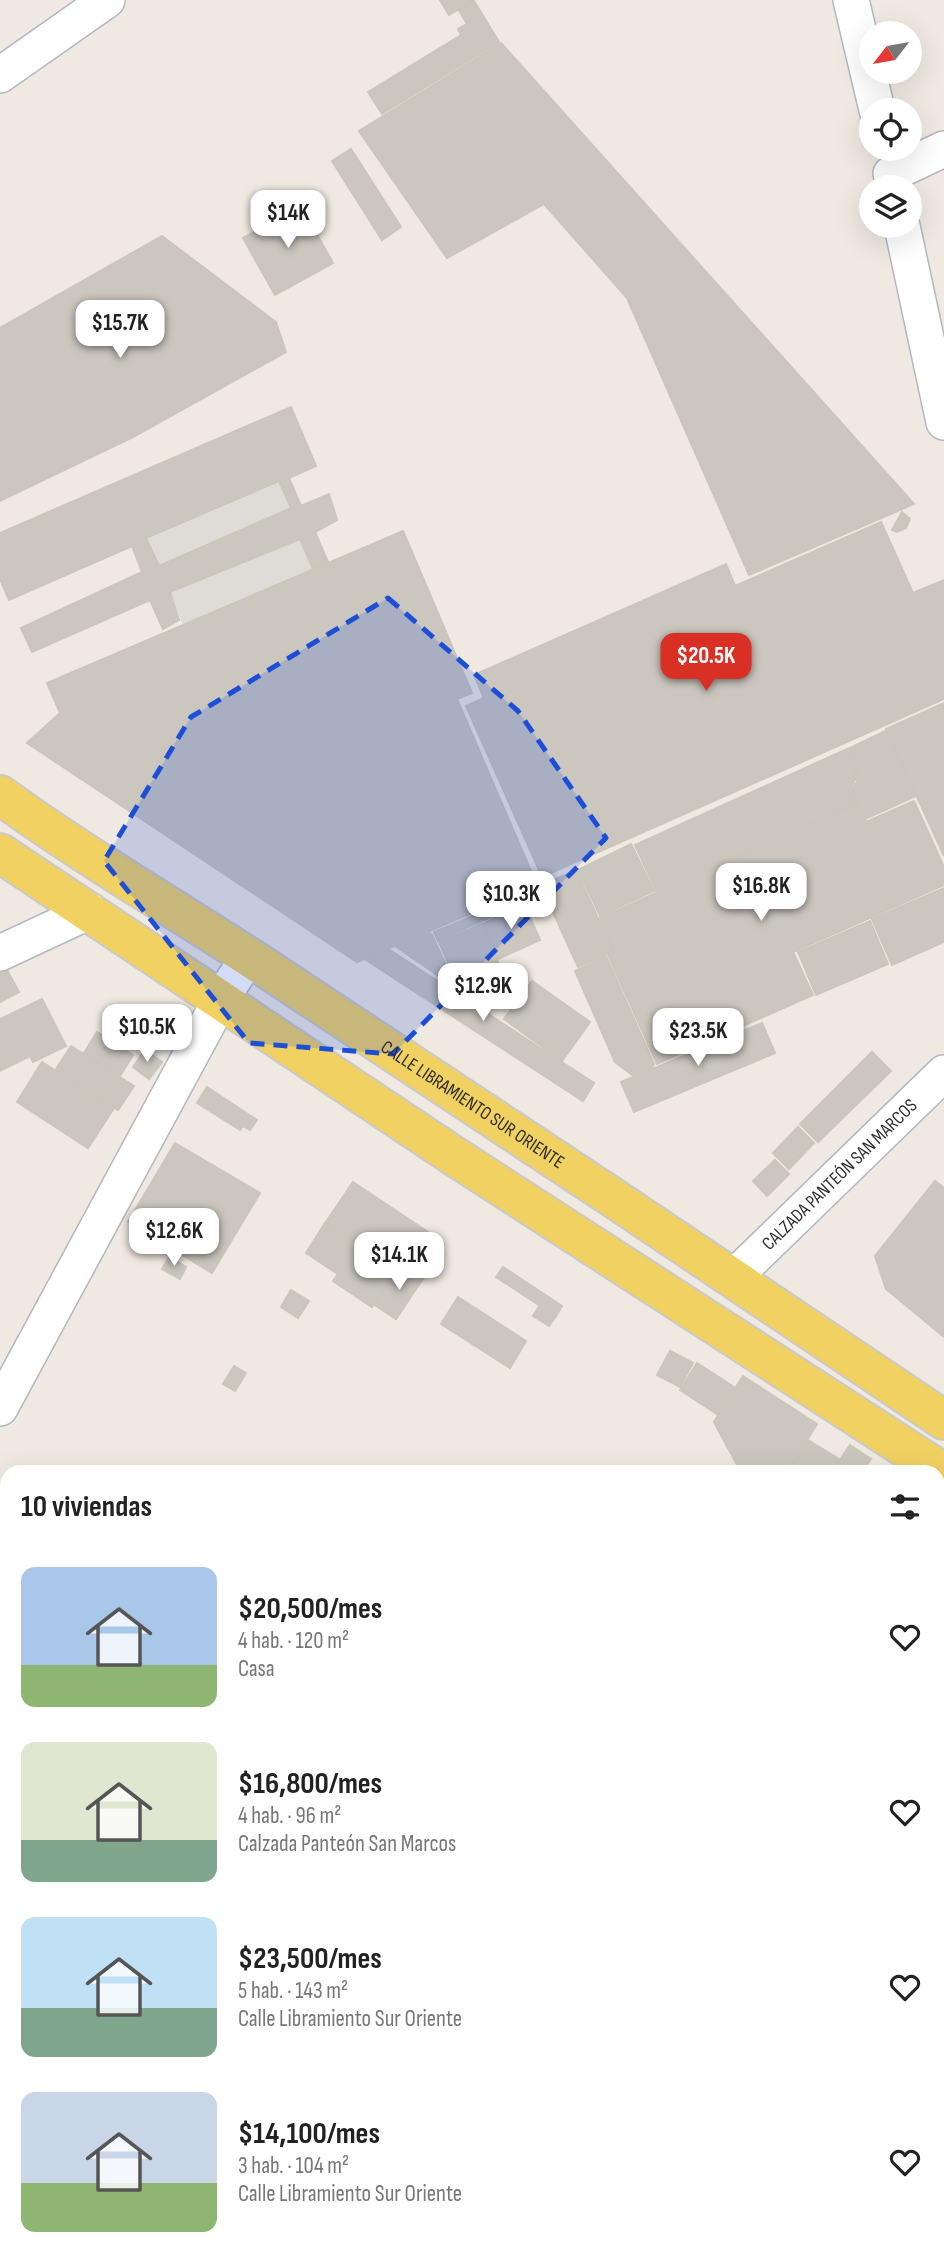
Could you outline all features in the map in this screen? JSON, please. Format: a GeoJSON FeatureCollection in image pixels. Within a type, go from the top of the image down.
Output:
{"type":"FeatureCollection","features":[{"type":"Feature","properties":{"kind":"main road","name":"CALLE LIBRAMIENTO SUR ORIENTE"},"geometry":{"type":"LineString","coordinates":[[0,795],[45,828],[248,956],[734,1277],[944,1420]]}},
{"type":"Feature","properties":{"kind":"main road"},"geometry":{"type":"LineString","coordinates":[[0,853],[919,1465]]}},
{"type":"Feature","properties":{"kind":"street"},"geometry":{"type":"LineString","coordinates":[[0,75],[107,0]]}},
{"type":"Feature","properties":{"kind":"street"},"geometry":{"type":"LineString","coordinates":[[851,0],[874,98]]}},
{"type":"Feature","properties":{"kind":"street"},"geometry":{"type":"LineString","coordinates":[[890,170],[944,149]]}},
{"type":"Feature","properties":{"kind":"street"},"geometry":{"type":"LineString","coordinates":[[905,238],[944,422]]}},
{"type":"Feature","properties":{"kind":"street"},"geometry":{"type":"LineString","coordinates":[[0,953],[90,911]]}},
{"type":"Feature","properties":{"kind":"street"},"geometry":{"type":"LineString","coordinates":[[0,1408],[221,999],[248,956]]}},
{"type":"Feature","properties":{"kind":"street","name":"CALZADA PANTEÓN SAN MARCOS"},"geometry":{"type":"LineString","coordinates":[[734,1277],[944,1073]]}},
{"type":"Feature","properties":{"kind":"highlighted area"},"geometry":{"type":"Polygon","coordinates":[[[388,598],[518,711],[606,838],[393,1054],[249,1043],[104,861],[191,717],[388,598]]]}},
{"type":"Feature","properties":{"kind":"shaded area"},"geometry":{"type":"Polygon","coordinates":[[[279,481],[291,508],[159,566],[146,538],[279,481]]]}},
{"type":"Feature","properties":{"kind":"shaded area"},"geometry":{"type":"Polygon","coordinates":[[[300,539],[313,569],[183,625],[170,592],[300,539]]]}},
{"type":"Feature","properties":{"kind":"building"},"geometry":{"type":"Polygon","coordinates":[[[440,0],[474,0],[449,15],[440,0]]]}},
{"type":"Feature","properties":{"kind":"building"},"geometry":{"type":"Polygon","coordinates":[[[474,1],[499,42],[382,114],[368,92],[461,35],[458,29],[467,24],[459,10],[474,1]]]}},
{"type":"Feature","properties":{"kind":"building"},"geometry":{"type":"Polygon","coordinates":[[[501,43],[914,504],[749,575],[627,298],[544,204],[447,258],[359,131],[501,43]]]}},
{"type":"Feature","properties":{"kind":"building"},"geometry":{"type":"Polygon","coordinates":[[[351,149],[401,227],[382,240],[332,161],[351,149]]]}},
{"type":"Feature","properties":{"kind":"building"},"geometry":{"type":"Polygon","coordinates":[[[301,206],[333,263],[275,295],[243,238],[301,206]]]}},
{"type":"Feature","properties":{"kind":"building"},"geometry":{"type":"Polygon","coordinates":[[[162,236],[276,322],[286,352],[133,437],[0,501],[0,328],[162,236]]]}},
{"type":"Feature","properties":{"kind":"building"},"geometry":{"type":"Polygon","coordinates":[[[291,407],[316,466],[289,478],[301,506],[329,494],[337,520],[315,532],[328,562],[313,569],[300,539],[170,592],[179,620],[163,629],[150,600],[32,652],[21,628],[142,572],[132,546],[9,600],[0,579],[0,533],[291,407]],[[279,481],[146,538],[159,566],[291,508],[279,481]]]}},
{"type":"Feature","properties":{"kind":"building"},"geometry":{"type":"Polygon","coordinates":[[[902,512],[910,519],[906,528],[897,532],[892,530],[902,512]]]}},
{"type":"Feature","properties":{"kind":"building"},"geometry":{"type":"Polygon","coordinates":[[[881,522],[913,593],[944,580],[944,699],[542,877],[466,706],[484,698],[474,675],[726,564],[735,586],[881,522]]]}},
{"type":"Feature","properties":{"kind":"building"},"geometry":{"type":"Polygon","coordinates":[[[403,531],[472,693],[457,699],[537,885],[357,962],[27,743],[60,713],[47,683],[403,531]]]}},
{"type":"Feature","properties":{"kind":"building"},"geometry":{"type":"Polygon","coordinates":[[[944,703],[944,856],[886,729],[944,703]]]}},
{"type":"Feature","properties":{"kind":"building"},"geometry":{"type":"Polygon","coordinates":[[[885,731],[916,796],[865,819],[851,789],[857,782],[857,767],[848,749],[885,731]]]}},
{"type":"Feature","properties":{"kind":"building"},"geometry":{"type":"Polygon","coordinates":[[[847,749],[855,767],[855,780],[849,789],[856,803],[657,893],[635,845],[847,749]]]}},
{"type":"Feature","properties":{"kind":"building"},"geometry":{"type":"Polygon","coordinates":[[[914,801],[944,867],[944,885],[793,952],[813,995],[657,1064],[608,955],[615,952],[600,918],[857,803],[866,822],[914,801]]]}},
{"type":"Feature","properties":{"kind":"building"},"geometry":{"type":"Polygon","coordinates":[[[631,844],[654,891],[600,916],[578,870],[631,844]]]}},
{"type":"Feature","properties":{"kind":"building"},"geometry":{"type":"Polygon","coordinates":[[[576,870],[613,951],[578,967],[541,886],[576,870]]]}},
{"type":"Feature","properties":{"kind":"building"},"geometry":{"type":"Polygon","coordinates":[[[944,888],[944,942],[892,965],[872,919],[944,888]]]}},
{"type":"Feature","properties":{"kind":"building"},"geometry":{"type":"Polygon","coordinates":[[[517,898],[520,904],[438,941],[434,932],[517,898]]]}},
{"type":"Feature","properties":{"kind":"building"},"geometry":{"type":"Polygon","coordinates":[[[524,903],[540,940],[498,959],[483,924],[524,903]]]}},
{"type":"Feature","properties":{"kind":"building"},"geometry":{"type":"Polygon","coordinates":[[[870,921],[888,964],[816,995],[798,952],[870,921]]]}},
{"type":"Feature","properties":{"kind":"building"},"geometry":{"type":"Polygon","coordinates":[[[482,924],[498,962],[492,964],[496,973],[472,983],[469,974],[455,979],[439,942],[482,924]]]}},
{"type":"Feature","properties":{"kind":"building"},"geometry":{"type":"Polygon","coordinates":[[[428,932],[432,935],[451,976],[447,970],[440,977],[395,946],[428,932]]]}},
{"type":"Feature","properties":{"kind":"building"},"geometry":{"type":"Polygon","coordinates":[[[390,950],[594,1083],[583,1101],[366,960],[390,950]]]}},
{"type":"Feature","properties":{"kind":"building"},"geometry":{"type":"Polygon","coordinates":[[[606,956],[654,1064],[651,1069],[634,1076],[615,1062],[575,971],[606,956]]]}},
{"type":"Feature","properties":{"kind":"building"},"geometry":{"type":"Polygon","coordinates":[[[0,957],[19,992],[0,1002],[0,957]]]}},
{"type":"Feature","properties":{"kind":"building"},"geometry":{"type":"Polygon","coordinates":[[[532,981],[590,1022],[562,1061],[504,1019],[532,981]]]}},
{"type":"Feature","properties":{"kind":"building"},"geometry":{"type":"Polygon","coordinates":[[[42,999],[66,1046],[33,1062],[30,1056],[0,1071],[0,1019],[42,999]]]}},
{"type":"Feature","properties":{"kind":"building"},"geometry":{"type":"Polygon","coordinates":[[[762,1023],[775,1053],[634,1112],[621,1082],[762,1023]]]}},
{"type":"Feature","properties":{"kind":"building"},"geometry":{"type":"Polygon","coordinates":[[[97,1032],[133,1055],[120,1076],[84,1053],[97,1032]]]}},
{"type":"Feature","properties":{"kind":"building"},"geometry":{"type":"Polygon","coordinates":[[[71,1046],[134,1086],[118,1110],[56,1069],[71,1046]]]}},
{"type":"Feature","properties":{"kind":"building"},"geometry":{"type":"Polygon","coordinates":[[[145,1050],[162,1062],[149,1079],[133,1067],[145,1050]]]}},
{"type":"Feature","properties":{"kind":"building"},"geometry":{"type":"Polygon","coordinates":[[[872,1052],[891,1071],[818,1142],[800,1124],[872,1052]]]}},
{"type":"Feature","properties":{"kind":"building"},"geometry":{"type":"Polygon","coordinates":[[[42,1062],[114,1108],[88,1148],[17,1102],[42,1062]]]}},
{"type":"Feature","properties":{"kind":"building"},"geometry":{"type":"Polygon","coordinates":[[[207,1087],[257,1120],[250,1130],[243,1126],[240,1130],[197,1103],[207,1087]]]}},
{"type":"Feature","properties":{"kind":"building"},"geometry":{"type":"Polygon","coordinates":[[[798,1127],[814,1143],[789,1169],[773,1153],[798,1127]]]}},
{"type":"Feature","properties":{"kind":"building"},"geometry":{"type":"Polygon","coordinates":[[[175,1143],[260,1193],[212,1273],[128,1222],[175,1143]]]}},
{"type":"Feature","properties":{"kind":"building"},"geometry":{"type":"Polygon","coordinates":[[[775,1160],[789,1174],[767,1196],[753,1181],[775,1160]]]}},
{"type":"Feature","properties":{"kind":"building"},"geometry":{"type":"Polygon","coordinates":[[[935,1181],[944,1188],[944,1337],[886,1289],[875,1256],[935,1181]]]}},
{"type":"Feature","properties":{"kind":"building"},"geometry":{"type":"Polygon","coordinates":[[[353,1182],[428,1232],[402,1272],[326,1222],[353,1182]]]}},
{"type":"Feature","properties":{"kind":"building"},"geometry":{"type":"Polygon","coordinates":[[[325,1223],[396,1270],[372,1307],[333,1281],[338,1274],[306,1253],[325,1223]]]}},
{"type":"Feature","properties":{"kind":"building"},"geometry":{"type":"Polygon","coordinates":[[[169,1257],[186,1267],[180,1279],[162,1269],[169,1257]]]}},
{"type":"Feature","properties":{"kind":"building"},"geometry":{"type":"Polygon","coordinates":[[[406,1266],[424,1277],[396,1319],[375,1305],[398,1270],[402,1272],[406,1266]]]}},
{"type":"Feature","properties":{"kind":"building"},"geometry":{"type":"Polygon","coordinates":[[[503,1267],[562,1306],[556,1316],[496,1277],[503,1267]]]}},
{"type":"Feature","properties":{"kind":"building"},"geometry":{"type":"Polygon","coordinates":[[[291,1290],[309,1301],[298,1318],[281,1307],[291,1290]]]}},
{"type":"Feature","properties":{"kind":"building"},"geometry":{"type":"Polygon","coordinates":[[[458,1297],[526,1341],[510,1368],[441,1324],[458,1297]]]}},
{"type":"Feature","properties":{"kind":"building"},"geometry":{"type":"Polygon","coordinates":[[[540,1305],[556,1316],[549,1326],[533,1316],[540,1305]]]}},
{"type":"Feature","properties":{"kind":"building"},"geometry":{"type":"Polygon","coordinates":[[[670,1351],[693,1363],[680,1387],[657,1375],[670,1351]]]}},
{"type":"Feature","properties":{"kind":"building"},"geometry":{"type":"Polygon","coordinates":[[[697,1363],[734,1387],[717,1414],[680,1390],[697,1363]]]}},
{"type":"Feature","properties":{"kind":"building"},"geometry":{"type":"Polygon","coordinates":[[[234,1366],[246,1373],[235,1391],[223,1384],[234,1366]]]}},
{"type":"Feature","properties":{"kind":"building"},"geometry":{"type":"Polygon","coordinates":[[[743,1376],[817,1424],[791,1465],[737,1465],[714,1422],[743,1376]]]}},
{"type":"Feature","properties":{"kind":"building"},"geometry":{"type":"Polygon","coordinates":[[[808,1440],[839,1459],[835,1465],[793,1465],[808,1440]]]}},
{"type":"Feature","properties":{"kind":"building"},"geometry":{"type":"Polygon","coordinates":[[[850,1445],[871,1459],[867,1465],[837,1465],[850,1445]]]}}]}
